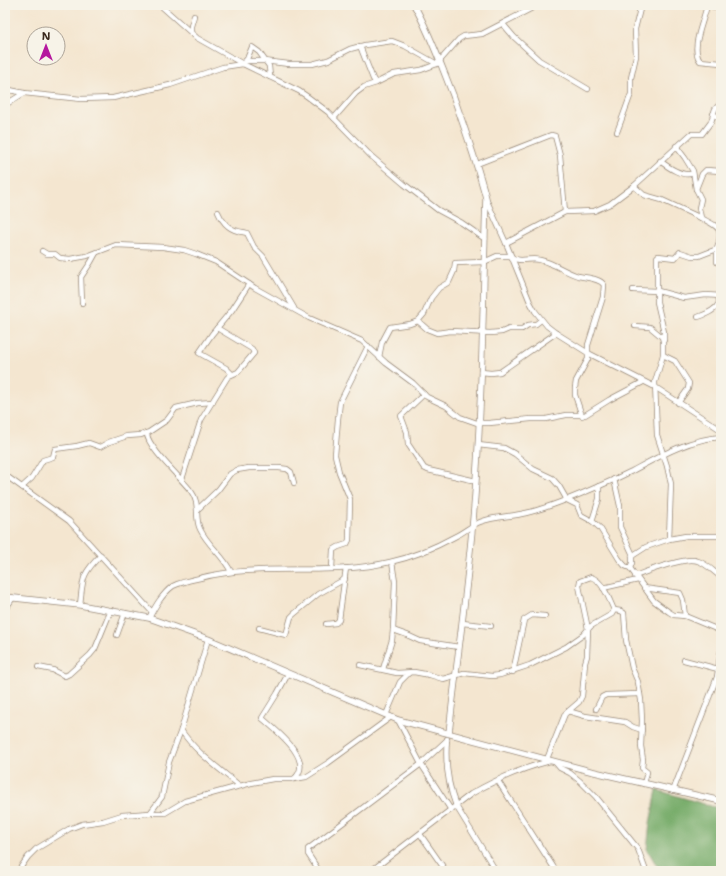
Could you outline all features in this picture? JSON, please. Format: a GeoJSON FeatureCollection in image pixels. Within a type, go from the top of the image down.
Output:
{"type":"FeatureCollection","features":[{"type":"Feature","properties":{"kind":"street"},"geometry":{"type":"LineString","coordinates":[[160,5],[191,33],[204,42],[299,91],[328,112],[371,156],[409,188],[438,210],[462,223],[485,239]]}},
{"type":"Feature","properties":{"kind":"street"},"geometry":{"type":"LineString","coordinates":[[414,5],[439,63],[477,164],[486,198],[530,302],[541,320],[556,333],[588,353],[655,387],[721,430]]}},
{"type":"Feature","properties":{"kind":"street"},"geometry":{"type":"LineString","coordinates":[[334,118],[360,90],[394,74],[421,70],[439,63],[458,39],[464,36],[482,34],[504,24],[538,5]]}},
{"type":"Feature","properties":{"kind":"street"},"geometry":{"type":"LineString","coordinates":[[617,132],[631,91],[636,53],[635,29],[641,5]]}},
{"type":"Feature","properties":{"kind":"street"},"geometry":{"type":"LineString","coordinates":[[721,9],[708,5],[697,42],[696,53],[700,61],[721,63]]}},
{"type":"Feature","properties":{"kind":"street"},"geometry":{"type":"LineString","coordinates":[[191,33],[191,26],[194,16]]}},
{"type":"Feature","properties":{"kind":"street"},"geometry":{"type":"LineString","coordinates":[[504,24],[514,37],[539,60],[588,89]]}},
{"type":"Feature","properties":{"kind":"street"},"geometry":{"type":"LineString","coordinates":[[5,89],[24,93],[81,99],[113,98],[170,85],[224,67],[243,63],[266,61],[289,64],[312,64],[328,60],[360,46],[392,41],[439,63]]}},
{"type":"Feature","properties":{"kind":"street"},"geometry":{"type":"LineString","coordinates":[[360,46],[376,83]]}},
{"type":"Feature","properties":{"kind":"street"},"geometry":{"type":"LineString","coordinates":[[243,63],[252,47],[259,52],[266,61],[270,68],[270,77]]}},
{"type":"Feature","properties":{"kind":"street"},"geometry":{"type":"LineString","coordinates":[[5,105],[24,93]]}},
{"type":"Feature","properties":{"kind":"street"},"geometry":{"type":"LineString","coordinates":[[506,243],[565,212],[597,210],[610,204],[634,186],[676,146],[691,134],[702,134],[711,122],[715,109],[721,103]]}},
{"type":"Feature","properties":{"kind":"street"},"geometry":{"type":"LineString","coordinates":[[713,114],[721,119]]}},
{"type":"Feature","properties":{"kind":"street"},"geometry":{"type":"LineString","coordinates":[[477,164],[551,136],[555,136],[560,155],[565,212]]}},
{"type":"Feature","properties":{"kind":"street"},"geometry":{"type":"LineString","coordinates":[[676,146],[685,158],[693,173],[696,189],[701,199],[699,208],[701,218]]}},
{"type":"Feature","properties":{"kind":"street"},"geometry":{"type":"LineString","coordinates":[[660,161],[687,175],[693,173]]}},
{"type":"Feature","properties":{"kind":"street"},"geometry":{"type":"LineString","coordinates":[[696,189],[702,174],[706,170],[721,171]]}},
{"type":"Feature","properties":{"kind":"street"},"geometry":{"type":"LineString","coordinates":[[634,186],[644,194],[662,200],[715,224],[718,227],[720,238],[717,249],[717,262],[721,265]]}},
{"type":"Feature","properties":{"kind":"street"},"geometry":{"type":"LineString","coordinates":[[486,198],[480,423],[476,481],[462,623],[447,740],[448,775],[456,806],[496,871]]}},
{"type":"Feature","properties":{"kind":"street"},"geometry":{"type":"LineString","coordinates":[[218,212],[221,219],[230,228],[247,233],[254,247],[263,256],[294,308]]}},
{"type":"Feature","properties":{"kind":"street"},"geometry":{"type":"LineString","coordinates":[[42,251],[46,254],[55,254],[60,258],[70,259],[80,258],[116,245],[164,247],[184,250],[216,262],[249,284],[318,322],[358,339],[424,394],[446,406],[460,417],[480,423],[546,419],[566,415],[582,416],[643,382]]}},
{"type":"Feature","properties":{"kind":"street"},"geometry":{"type":"LineString","coordinates":[[669,539],[670,484],[657,435],[655,387],[663,355],[664,332],[657,302],[658,291],[656,258],[658,256],[675,258],[680,252],[692,256],[699,256],[717,249]]}},
{"type":"Feature","properties":{"kind":"street"},"geometry":{"type":"LineString","coordinates":[[82,303],[82,277],[96,253]]}},
{"type":"Feature","properties":{"kind":"street"},"geometry":{"type":"LineString","coordinates":[[379,357],[382,342],[390,328],[393,326],[410,324],[418,321],[431,298],[439,288],[449,282],[454,271],[455,264],[484,262],[497,256],[510,256],[516,260],[540,260],[567,272],[601,281],[603,283],[603,297],[588,345],[588,359],[576,381],[574,391],[582,416]]}},
{"type":"Feature","properties":{"kind":"street"},"geometry":{"type":"LineString","coordinates":[[232,374],[226,368],[199,353],[232,310],[249,284]]}},
{"type":"Feature","properties":{"kind":"street"},"geometry":{"type":"LineString","coordinates":[[633,290],[658,291],[684,298],[706,295],[720,296],[717,306],[707,314],[698,317]]}},
{"type":"Feature","properties":{"kind":"street"},"geometry":{"type":"LineString","coordinates":[[418,321],[427,329],[437,333],[452,331],[482,333],[499,332],[509,329],[522,329],[528,325],[536,324],[541,320]]}},
{"type":"Feature","properties":{"kind":"street"},"geometry":{"type":"LineString","coordinates":[[635,326],[650,327],[662,337],[663,341]]}},
{"type":"Feature","properties":{"kind":"street"},"geometry":{"type":"LineString","coordinates":[[182,479],[201,420],[227,378],[238,372],[244,366],[253,355],[254,351],[217,328]]}},
{"type":"Feature","properties":{"kind":"street"},"geometry":{"type":"LineString","coordinates":[[481,372],[500,372],[556,333]]}},
{"type":"Feature","properties":{"kind":"street"},"geometry":{"type":"LineString","coordinates":[[332,568],[333,550],[347,544],[349,540],[350,499],[339,472],[335,455],[340,402],[368,346]]}},
{"type":"Feature","properties":{"kind":"street"},"geometry":{"type":"LineString","coordinates":[[663,355],[675,361],[689,383],[688,389],[678,403]]}},
{"type":"Feature","properties":{"kind":"street"},"geometry":{"type":"LineString","coordinates":[[424,394],[401,416],[410,448],[424,468],[476,481]]}},
{"type":"Feature","properties":{"kind":"street"},"geometry":{"type":"LineString","coordinates":[[22,487],[32,478],[44,460],[53,457],[55,449],[89,443],[100,447],[109,442],[127,436],[147,433],[165,421],[176,408],[198,403],[213,402]]}},
{"type":"Feature","properties":{"kind":"street"},"geometry":{"type":"LineString","coordinates":[[147,433],[147,438],[161,458],[182,479],[194,495],[198,509],[198,524],[201,531],[211,546],[225,561],[231,572]]}},
{"type":"Feature","properties":{"kind":"street"},"geometry":{"type":"LineString","coordinates":[[149,618],[165,593],[174,586],[184,582],[231,572],[346,568],[369,566],[407,558],[453,538],[479,522],[525,513],[567,500],[681,446],[721,437]]}},
{"type":"Feature","properties":{"kind":"street"},"geometry":{"type":"LineString","coordinates":[[478,445],[498,447],[509,451],[533,469],[552,478],[559,486],[567,500],[577,505],[583,517],[592,521],[600,528],[622,562],[630,568],[654,601],[674,615],[685,616],[721,631]]}},
{"type":"Feature","properties":{"kind":"street"},"geometry":{"type":"LineString","coordinates":[[198,509],[218,490],[230,474],[241,469],[287,469],[291,472],[294,483]]}},
{"type":"Feature","properties":{"kind":"street"},"geometry":{"type":"LineString","coordinates":[[5,475],[69,521],[152,612]]}},
{"type":"Feature","properties":{"kind":"street"},"geometry":{"type":"LineString","coordinates":[[614,479],[620,506],[620,527],[630,547],[632,556],[630,568]]}},
{"type":"Feature","properties":{"kind":"street"},"geometry":{"type":"LineString","coordinates":[[592,521],[598,499],[599,486]]}},
{"type":"Feature","properties":{"kind":"street"},"geometry":{"type":"LineString","coordinates":[[632,556],[646,547],[669,539],[686,536],[721,536]]}},
{"type":"Feature","properties":{"kind":"street"},"geometry":{"type":"LineString","coordinates":[[80,605],[84,575],[88,568],[101,556]]}},
{"type":"Feature","properties":{"kind":"street"},"geometry":{"type":"LineString","coordinates":[[603,588],[636,578],[663,566],[694,560],[706,565],[721,577]]}},
{"type":"Feature","properties":{"kind":"street"},"geometry":{"type":"LineString","coordinates":[[383,669],[392,640],[393,630],[395,582],[392,562]]}},
{"type":"Feature","properties":{"kind":"street"},"geometry":{"type":"LineString","coordinates":[[326,624],[336,623],[339,620],[346,568]]}},
{"type":"Feature","properties":{"kind":"street"},"geometry":{"type":"LineString","coordinates":[[551,760],[565,714],[579,702],[582,696],[587,656],[588,629],[579,583],[582,579],[591,577],[597,580],[603,588],[614,610]]}},
{"type":"Feature","properties":{"kind":"street"},"geometry":{"type":"LineString","coordinates":[[259,628],[286,635],[291,617],[294,614],[318,594],[345,579]]}},
{"type":"Feature","properties":{"kind":"street"},"geometry":{"type":"LineString","coordinates":[[644,588],[678,592],[683,600],[685,616]]}},
{"type":"Feature","properties":{"kind":"street"},"geometry":{"type":"LineString","coordinates":[[5,597],[80,605],[149,618],[208,639],[398,720],[644,784],[721,801]]}},
{"type":"Feature","properties":{"kind":"street"},"geometry":{"type":"LineString","coordinates":[[5,609],[13,598]]}},
{"type":"Feature","properties":{"kind":"street"},"geometry":{"type":"LineString","coordinates":[[38,667],[53,670],[65,676],[69,674],[95,649],[111,610]]}},
{"type":"Feature","properties":{"kind":"street"},"geometry":{"type":"LineString","coordinates":[[360,665],[397,673],[414,672],[443,679],[469,673],[500,676],[513,672],[566,647],[588,629],[612,614],[614,610]]}},
{"type":"Feature","properties":{"kind":"street"},"geometry":{"type":"LineString","coordinates":[[614,610],[624,613],[626,640],[632,668],[638,682],[642,730],[641,746],[644,760],[642,768],[647,772],[644,784]]}},
{"type":"Feature","properties":{"kind":"street"},"geometry":{"type":"LineString","coordinates":[[117,635],[125,613]]}},
{"type":"Feature","properties":{"kind":"street"},"geometry":{"type":"LineString","coordinates":[[513,672],[524,620],[532,615],[545,616]]}},
{"type":"Feature","properties":{"kind":"street"},"geometry":{"type":"LineString","coordinates":[[462,623],[491,626]]}},
{"type":"Feature","properties":{"kind":"street"},"geometry":{"type":"LineString","coordinates":[[393,630],[417,640],[459,647]]}},
{"type":"Feature","properties":{"kind":"street"},"geometry":{"type":"LineString","coordinates":[[150,813],[162,797],[169,762],[181,730],[208,639]]}},
{"type":"Feature","properties":{"kind":"street"},"geometry":{"type":"LineString","coordinates":[[673,791],[719,678],[718,670],[721,650]]}},
{"type":"Feature","properties":{"kind":"street"},"geometry":{"type":"LineString","coordinates":[[684,660],[718,670]]}},
{"type":"Feature","properties":{"kind":"street"},"geometry":{"type":"LineString","coordinates":[[18,871],[32,852],[73,827],[82,824],[103,821],[115,817],[165,813],[185,802],[240,786],[273,779],[303,778],[313,773],[388,716],[400,682],[409,673]]}},
{"type":"Feature","properties":{"kind":"street"},"geometry":{"type":"LineString","coordinates":[[288,674],[262,718],[287,741],[298,755],[301,765],[300,771],[294,779]]}},
{"type":"Feature","properties":{"kind":"street"},"geometry":{"type":"LineString","coordinates":[[596,709],[606,694],[640,694]]}},
{"type":"Feature","properties":{"kind":"street"},"geometry":{"type":"LineString","coordinates":[[568,711],[585,716],[625,722],[642,730]]}},
{"type":"Feature","properties":{"kind":"street"},"geometry":{"type":"LineString","coordinates":[[398,720],[421,764],[452,810]]}},
{"type":"Feature","properties":{"kind":"street"},"geometry":{"type":"LineString","coordinates":[[181,730],[205,757],[240,786]]}},
{"type":"Feature","properties":{"kind":"street"},"geometry":{"type":"LineString","coordinates":[[319,871],[308,854],[308,849],[421,764],[447,740]]}},
{"type":"Feature","properties":{"kind":"street"},"geometry":{"type":"LineString","coordinates":[[371,871],[378,869],[471,794],[533,766],[551,760]]}},
{"type":"Feature","properties":{"kind":"street"},"geometry":{"type":"LineString","coordinates":[[551,760],[560,768],[572,774],[596,797],[638,849],[646,871]]}},
{"type":"Feature","properties":{"kind":"street"},"geometry":{"type":"LineString","coordinates":[[498,781],[556,871]]}},
{"type":"Feature","properties":{"kind":"street"},"geometry":{"type":"LineString","coordinates":[[420,834],[446,871]]}},
{"type":"Feature","properties":{"kind":"green space"},"geometry":{"type":"Polygon","coordinates":[[[657,790],[721,809],[721,871],[660,871],[647,849],[650,823],[657,790]]]}}]}
